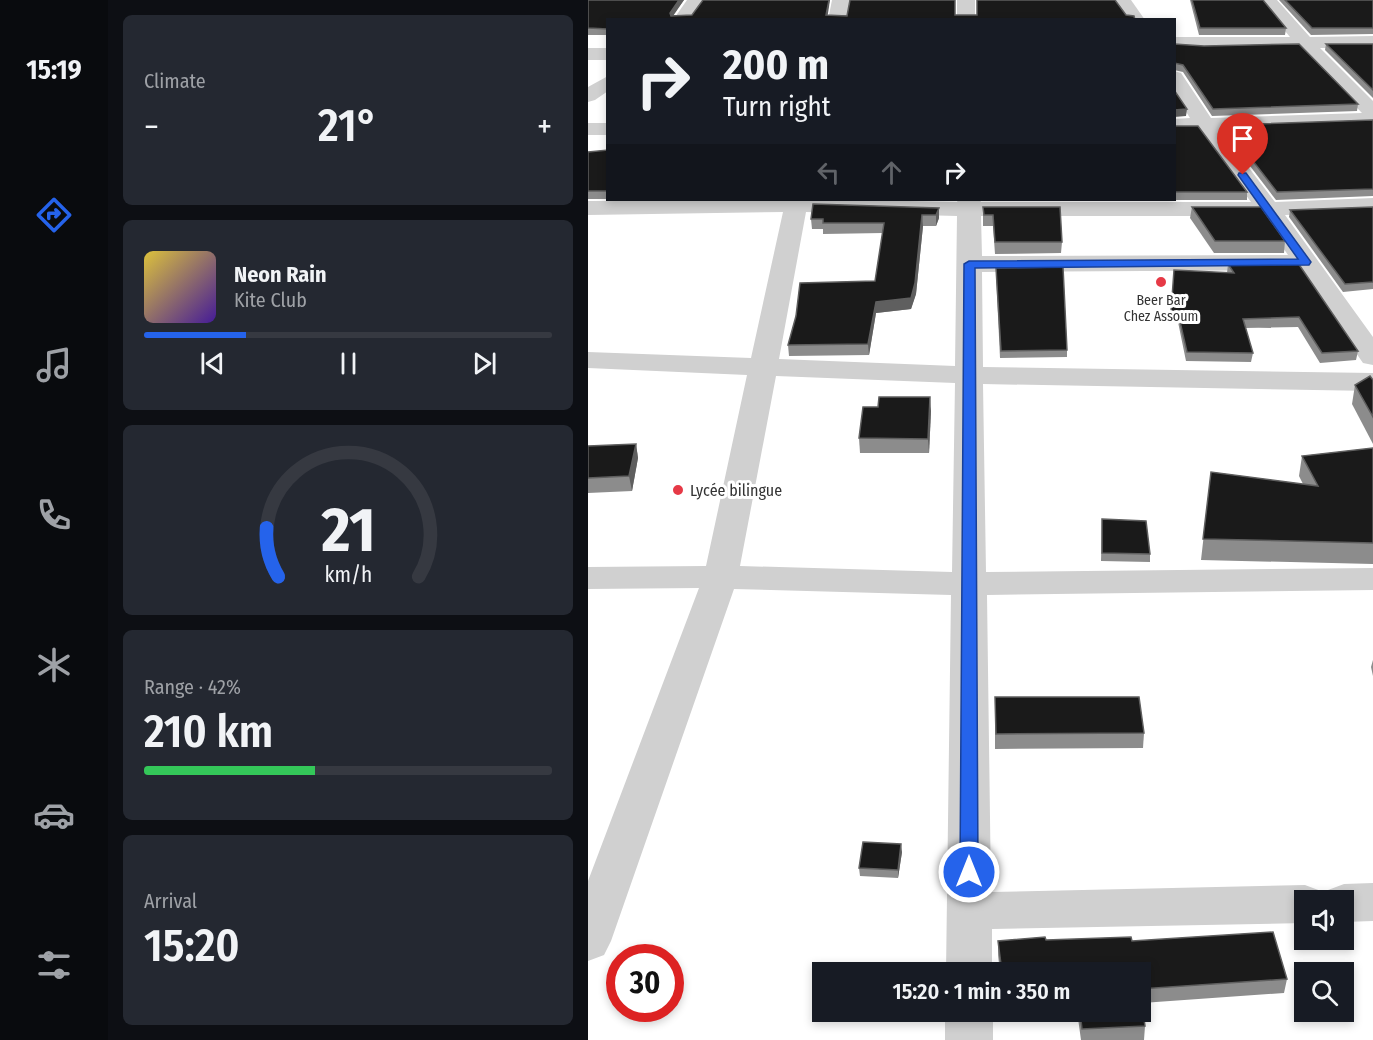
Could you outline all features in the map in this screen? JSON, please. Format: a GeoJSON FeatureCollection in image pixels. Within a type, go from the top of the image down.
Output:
{"type":"FeatureCollection","features":[{"type":"Feature","properties":{"kind":"street"},"geometry":{"type":"LineString","coordinates":[[683,18],[696,0]]}},
{"type":"Feature","properties":{"kind":"street"},"geometry":{"type":"LineString","coordinates":[[837,18],[841,0]]}},
{"type":"Feature","properties":{"kind":"street"},"geometry":{"type":"LineString","coordinates":[[966,0],[966,18]]}},
{"type":"Feature","properties":{"kind":"street"},"geometry":{"type":"LineString","coordinates":[[1122,0],[1135,18]]}},
{"type":"Feature","properties":{"kind":"street"},"geometry":{"type":"LineString","coordinates":[[1268,0],[1305,43],[1373,112]]}},
{"type":"Feature","properties":{"kind":"street"},"geometry":{"type":"LineString","coordinates":[[1176,43],[1373,42]]}},
{"type":"Feature","properties":{"kind":"street"},"geometry":{"type":"LineString","coordinates":[[588,54],[606,54]]}},
{"type":"Feature","properties":{"kind":"street"},"geometry":{"type":"LineString","coordinates":[[1176,81],[1205,125],[1268,208],[1373,357]]}},
{"type":"Feature","properties":{"kind":"street"},"geometry":{"type":"LineString","coordinates":[[588,96],[606,83]]}},
{"type":"Feature","properties":{"kind":"street"},"geometry":{"type":"LineString","coordinates":[[1176,125],[1373,119]]}},
{"type":"Feature","properties":{"kind":"street"},"geometry":{"type":"LineString","coordinates":[[588,129],[606,129]]}},
{"type":"Feature","properties":{"kind":"street"},"geometry":{"type":"LineString","coordinates":[[588,208],[796,202],[1268,208],[1373,205]]}},
{"type":"Feature","properties":{"kind":"street"},"geometry":{"type":"LineString","coordinates":[[588,941],[721,577],[796,202]]}},
{"type":"Feature","properties":{"kind":"street"},"geometry":{"type":"LineString","coordinates":[[969,204],[969,962]]}},
{"type":"Feature","properties":{"kind":"street"},"geometry":{"type":"LineString","coordinates":[[969,264],[1305,262]]}},
{"type":"Feature","properties":{"kind":"street"},"geometry":{"type":"LineString","coordinates":[[588,360],[969,375],[1373,382]]}},
{"type":"Feature","properties":{"kind":"street"},"geometry":{"type":"LineString","coordinates":[[588,578],[721,577],[969,584],[1373,579]]}},
{"type":"Feature","properties":{"kind":"street"},"geometry":{"type":"LineString","coordinates":[[1354,903],[1373,902]]}},
{"type":"Feature","properties":{"kind":"street"},"geometry":{"type":"LineString","coordinates":[[969,911],[1294,904]]}},
{"type":"Feature","properties":{"kind":"street"},"geometry":{"type":"LineString","coordinates":[[969,1022],[969,1040]]}},
{"type":"Feature","properties":{"kind":"building"},"geometry":{"type":"Polygon","coordinates":[[[588,0],[679,0],[670,13],[671,16],[692,15],[703,0],[829,0],[826,15],[847,16],[850,0],[955,0],[955,15],[977,15],[977,0],[1115,0],[1126,15],[1134,18],[606,18],[606,29],[588,28],[588,0]]]}},
{"type":"Feature","properties":{"kind":"building"},"geometry":{"type":"Polygon","coordinates":[[[1192,0],[1263,0],[1286,28],[1200,28],[1192,0]]]}},
{"type":"Feature","properties":{"kind":"building"},"geometry":{"type":"Polygon","coordinates":[[[1285,0],[1373,0],[1373,28],[1312,28],[1285,0]]]}},
{"type":"Feature","properties":{"kind":"building"},"geometry":{"type":"Polygon","coordinates":[[[1176,44],[1204,46],[1299,44],[1358,104],[1213,109],[1183,65],[1176,63],[1176,44]]]}},
{"type":"Feature","properties":{"kind":"building"},"geometry":{"type":"Polygon","coordinates":[[[1326,44],[1373,44],[1373,90],[1326,44]]]}},
{"type":"Feature","properties":{"kind":"building"},"geometry":{"type":"Polygon","coordinates":[[[1176,93],[1187,109],[1176,110],[1176,93]]]}},
{"type":"Feature","properties":{"kind":"building"},"geometry":{"type":"Polygon","coordinates":[[[1373,120],[1373,189],[1277,192],[1225,125],[1373,120]]]}},
{"type":"Feature","properties":{"kind":"building"},"geometry":{"type":"Polygon","coordinates":[[[1176,126],[1198,126],[1247,192],[1176,192],[1176,126]]]}},
{"type":"Feature","properties":{"kind":"building"},"geometry":{"type":"Polygon","coordinates":[[[606,150],[606,191],[588,191],[588,152],[606,150]]]}},
{"type":"Feature","properties":{"kind":"building"},"geometry":{"type":"Polygon","coordinates":[[[813,204],[939,208],[936,215],[922,215],[915,283],[911,298],[876,302],[868,344],[788,345],[796,316],[800,283],[875,281],[884,223],[823,223],[823,219],[811,219],[813,204]]]}},
{"type":"Feature","properties":{"kind":"building"},"geometry":{"type":"Polygon","coordinates":[[[983,207],[1060,207],[1062,242],[995,242],[993,215],[984,215],[983,207]]]}},
{"type":"Feature","properties":{"kind":"building"},"geometry":{"type":"Polygon","coordinates":[[[1192,207],[1261,207],[1285,241],[1215,241],[1192,207]]]}},
{"type":"Feature","properties":{"kind":"building"},"geometry":{"type":"Polygon","coordinates":[[[1373,207],[1373,282],[1345,284],[1290,210],[1373,207]]]}},
{"type":"Feature","properties":{"kind":"building"},"geometry":{"type":"Polygon","coordinates":[[[1298,263],[1358,351],[1322,353],[1299,317],[1243,319],[1253,353],[1187,352],[1178,313],[1171,312],[1174,270],[1234,273],[1228,264],[1298,263]]]}},
{"type":"Feature","properties":{"kind":"building"},"geometry":{"type":"Polygon","coordinates":[[[1063,267],[1067,350],[1001,351],[996,268],[1063,267]]]}},
{"type":"Feature","properties":{"kind":"building"},"geometry":{"type":"Polygon","coordinates":[[[1370,376],[1373,380],[1373,417],[1355,385],[1370,376]]]}},
{"type":"Feature","properties":{"kind":"building"},"geometry":{"type":"Polygon","coordinates":[[[879,397],[930,397],[928,439],[859,438],[863,407],[878,407],[879,397]]]}},
{"type":"Feature","properties":{"kind":"building"},"geometry":{"type":"Polygon","coordinates":[[[636,444],[629,476],[588,478],[588,446],[636,444]]]}},
{"type":"Feature","properties":{"kind":"building"},"geometry":{"type":"Polygon","coordinates":[[[1373,448],[1373,543],[1203,539],[1211,472],[1318,486],[1302,456],[1373,448]]]}},
{"type":"Feature","properties":{"kind":"building"},"geometry":{"type":"Polygon","coordinates":[[[1102,519],[1146,521],[1150,554],[1102,553],[1102,519]]]}},
{"type":"Feature","properties":{"kind":"building"},"geometry":{"type":"Polygon","coordinates":[[[995,697],[1139,697],[1144,733],[996,734],[995,697]]]}},
{"type":"Feature","properties":{"kind":"building"},"geometry":{"type":"Polygon","coordinates":[[[863,842],[901,844],[898,870],[859,868],[863,842]]]}},
{"type":"Feature","properties":{"kind":"building"},"geometry":{"type":"Polygon","coordinates":[[[1273,932],[1287,979],[1151,988],[1151,962],[1001,962],[998,941],[1045,937],[1046,940],[1131,937],[1132,941],[1273,932]]]}},
{"type":"Feature","properties":{"kind":"building"},"geometry":{"type":"Polygon","coordinates":[[[1081,1022],[1144,1022],[1145,1026],[1082,1029],[1081,1022]]]}},
{"type":"Feature","properties":{"kind":"place","name":"Beer Bar Chez Assoum"},"geometry":{"type":"Point","coordinates":[1161,282]}},
{"type":"Feature","properties":{"kind":"place","name":"Lycée bilingue"},"geometry":{"type":"Point","coordinates":[678,490]}},
{"type":"Feature","properties":{"kind":"route"},"geometry":{"type":"LineString","coordinates":[[969,872],[969,264],[1305,262],[1243,175]]}}]}
